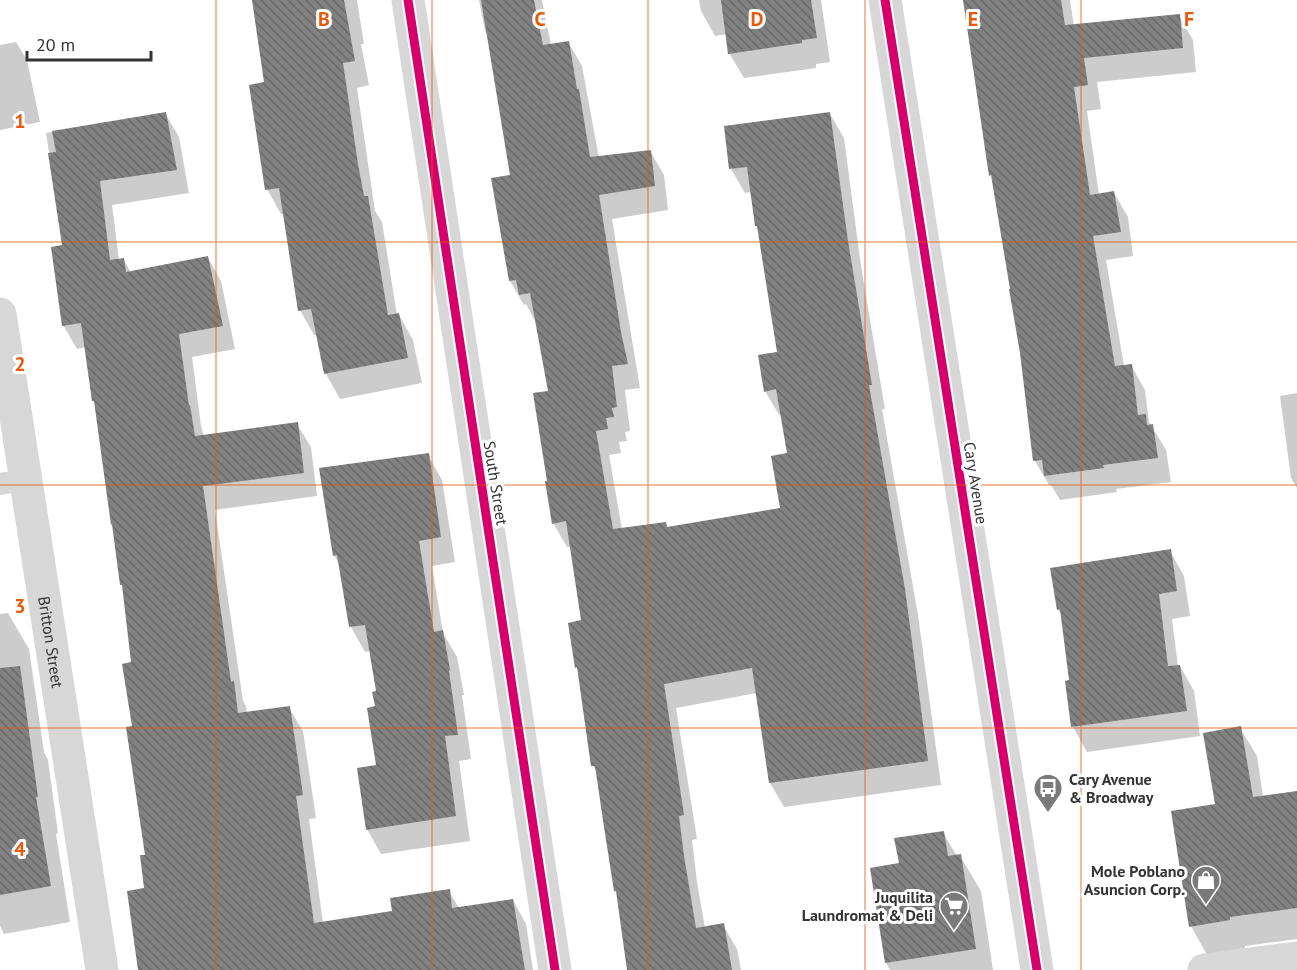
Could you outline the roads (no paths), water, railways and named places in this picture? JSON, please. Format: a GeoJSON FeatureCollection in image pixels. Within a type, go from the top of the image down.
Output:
{"type":"FeatureCollection","features":[{"type":"Feature","properties":{"kind":"street","name":"South Street"},"geometry":{"type":"LineString","coordinates":[[408,0],[555,970]]}},
{"type":"Feature","properties":{"kind":"street","name":"Cary Avenue"},"geometry":{"type":"LineString","coordinates":[[885,0],[1037,970]]}},
{"type":"Feature","properties":{"kind":"street","name":"Britton Street"},"geometry":{"type":"LineString","coordinates":[[0,314],[13,482],[102,970]]}},
{"type":"Feature","properties":{"kind":"street"},"geometry":{"type":"LineString","coordinates":[[1204,970],[1297,957]]}},
{"type":"Feature","properties":{"kind":"place","name":"Cary Avenue & Broadway"},"geometry":{"type":"Point","coordinates":[1048,814]}},
{"type":"Feature","properties":{"kind":"place","name":"Mole Poblano Asuncion Corp."},"geometry":{"type":"Point","coordinates":[1206,906]}},
{"type":"Feature","properties":{"kind":"place","name":"Juquilita Laundromat & Deli"},"geometry":{"type":"Point","coordinates":[954,932]}}]}
